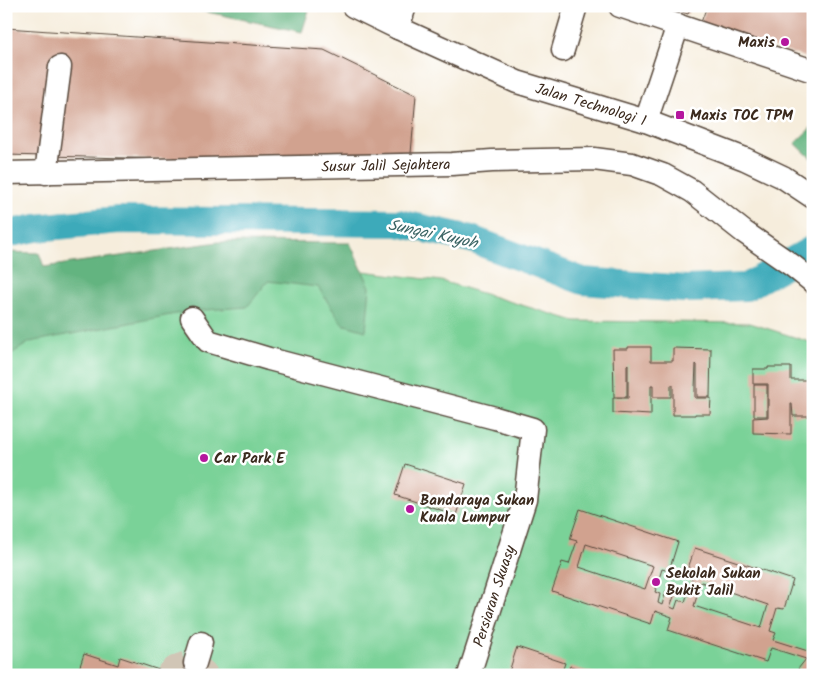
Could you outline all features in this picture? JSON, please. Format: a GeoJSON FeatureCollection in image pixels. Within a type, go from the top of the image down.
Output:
{"type":"FeatureCollection","features":[{"type":"Feature","properties":{"kind":"street","name":"Jalan Technologi 1"},"geometry":{"type":"LineString","coordinates":[[353,6],[517,82],[646,121],[745,159],[783,177],[813,197]]}},
{"type":"Feature","properties":{"kind":"street"},"geometry":{"type":"LineString","coordinates":[[398,28],[405,6]]}},
{"type":"Feature","properties":{"kind":"street"},"geometry":{"type":"LineString","coordinates":[[563,50],[576,6]]}},
{"type":"Feature","properties":{"kind":"street"},"geometry":{"type":"LineString","coordinates":[[620,6],[813,71]]}},
{"type":"Feature","properties":{"kind":"street"},"geometry":{"type":"LineString","coordinates":[[646,121],[678,25]]}},
{"type":"Feature","properties":{"kind":"street"},"geometry":{"type":"LineString","coordinates":[[46,173],[60,67]]}},
{"type":"Feature","properties":{"kind":"street","name":"Susur Jalil Sejahtera"},"geometry":{"type":"LineString","coordinates":[[6,173],[452,164],[492,161],[594,160],[632,164],[663,175],[692,191],[744,232],[813,282]]}},
{"type":"Feature","properties":{"kind":"street","name":"Persiaran Skuasy"},"geometry":{"type":"LineString","coordinates":[[192,318],[208,341],[533,429],[525,500],[469,675]]}},
{"type":"Feature","properties":{"kind":"green space"},"geometry":{"type":"Polygon","coordinates":[[[179,6],[301,6],[309,10],[302,32],[179,6]]]}},
{"type":"Feature","properties":{"kind":"green space"},"geometry":{"type":"Polygon","coordinates":[[[813,126],[813,160],[795,143],[813,126]]]}},
{"type":"Feature","properties":{"kind":"green space"},"geometry":{"type":"Polygon","coordinates":[[[218,242],[350,243],[370,287],[366,331],[342,324],[318,287],[268,281],[247,307],[191,311],[30,342],[6,357],[6,252],[39,253],[44,267],[218,242]]]}},
{"type":"Feature","properties":{"kind":"green space","name":"Bandaraya Sukan Kuala Lumpur"},"geometry":{"type":"Polygon","coordinates":[[[185,248],[441,281],[575,321],[750,323],[813,343],[813,675],[6,675],[6,282],[185,248]]]}},
{"type":"Feature","properties":{"kind":"building"},"geometry":{"type":"Polygon","coordinates":[[[664,6],[691,6],[688,14],[664,6]]]}},
{"type":"Feature","properties":{"kind":"building","name":"Maxis"},"geometry":{"type":"Polygon","coordinates":[[[707,6],[813,6],[813,60],[700,25],[707,6]]]}},
{"type":"Feature","properties":{"kind":"building"},"geometry":{"type":"Polygon","coordinates":[[[6,28],[324,50],[416,95],[410,165],[6,155],[6,28]]]}},
{"type":"Feature","properties":{"kind":"building"},"geometry":{"type":"Polygon","coordinates":[[[628,347],[651,347],[651,361],[673,361],[673,348],[711,349],[710,397],[697,397],[696,364],[695,388],[695,398],[711,398],[710,414],[673,415],[673,385],[671,385],[671,397],[653,397],[653,385],[651,385],[651,415],[613,413],[613,398],[628,398],[628,364],[627,397],[614,397],[613,349],[628,349],[628,347]]]}},
{"type":"Feature","properties":{"kind":"building"},"geometry":{"type":"Polygon","coordinates":[[[768,367],[791,367],[791,380],[813,380],[811,416],[793,416],[791,404],[791,434],[753,433],[753,418],[768,417],[768,384],[753,384],[753,369],[768,369],[768,367]]]}},
{"type":"Feature","properties":{"kind":"building"},"geometry":{"type":"Polygon","coordinates":[[[754,385],[767,385],[767,416],[754,416],[754,385]]]}},
{"type":"Feature","properties":{"kind":"building"},"geometry":{"type":"Polygon","coordinates":[[[405,464],[466,484],[456,515],[395,495],[405,464]]]}},
{"type":"Feature","properties":{"kind":"building"},"geometry":{"type":"Polygon","coordinates":[[[580,509],[678,542],[669,571],[662,569],[655,592],[660,594],[658,603],[662,605],[666,591],[675,594],[670,607],[675,609],[678,600],[685,602],[692,579],[685,577],[695,548],[793,580],[784,609],[777,608],[770,631],[776,633],[773,640],[811,652],[813,650],[813,661],[807,668],[813,675],[805,675],[798,669],[806,659],[771,648],[766,662],[668,630],[672,617],[655,611],[651,624],[552,591],[562,562],[569,564],[577,541],[570,539],[580,509]],[[586,544],[579,567],[645,589],[653,566],[586,544]],[[701,582],[694,606],[761,628],[768,605],[701,582]]]}},
{"type":"Feature","properties":{"kind":"building"},"geometry":{"type":"Polygon","coordinates":[[[517,647],[565,663],[561,675],[508,675],[517,647]]]}},
{"type":"Feature","properties":{"kind":"building"},"geometry":{"type":"Polygon","coordinates":[[[84,654],[118,665],[120,657],[162,671],[161,675],[77,675],[84,654]]]}},
{"type":"Feature","properties":{"kind":"building"},"geometry":{"type":"Polygon","coordinates":[[[570,666],[596,674],[596,675],[567,675],[570,666]]]}},
{"type":"Feature","properties":{"kind":"waterway","name":"Sungai Kuyoh"},"geometry":{"type":"LineString","coordinates":[[6,234],[36,228],[119,220],[398,223],[471,239],[583,281],[685,289],[746,287],[813,249]]}},
{"type":"Feature","properties":{"kind":"tunnel"},"geometry":{"type":"LineString","coordinates":[[166,675],[182,663],[193,663],[203,669],[208,675]]}},
{"type":"Feature","properties":{"kind":"place","name":"Maxis"},"geometry":{"type":"Point","coordinates":[785,42]}},
{"type":"Feature","properties":{"kind":"place","name":"Maxis TOC TPM"},"geometry":{"type":"Point","coordinates":[680,115]}},
{"type":"Feature","properties":{"kind":"place","name":"Car Park E"},"geometry":{"type":"Point","coordinates":[204,458]}},
{"type":"Feature","properties":{"kind":"place","name":"Bandaraya Sukan Kuala Lumpur"},"geometry":{"type":"Point","coordinates":[410,509]}},
{"type":"Feature","properties":{"kind":"place","name":"Sekolah Sukan Bukit Jalil"},"geometry":{"type":"Point","coordinates":[656,582]}}]}
